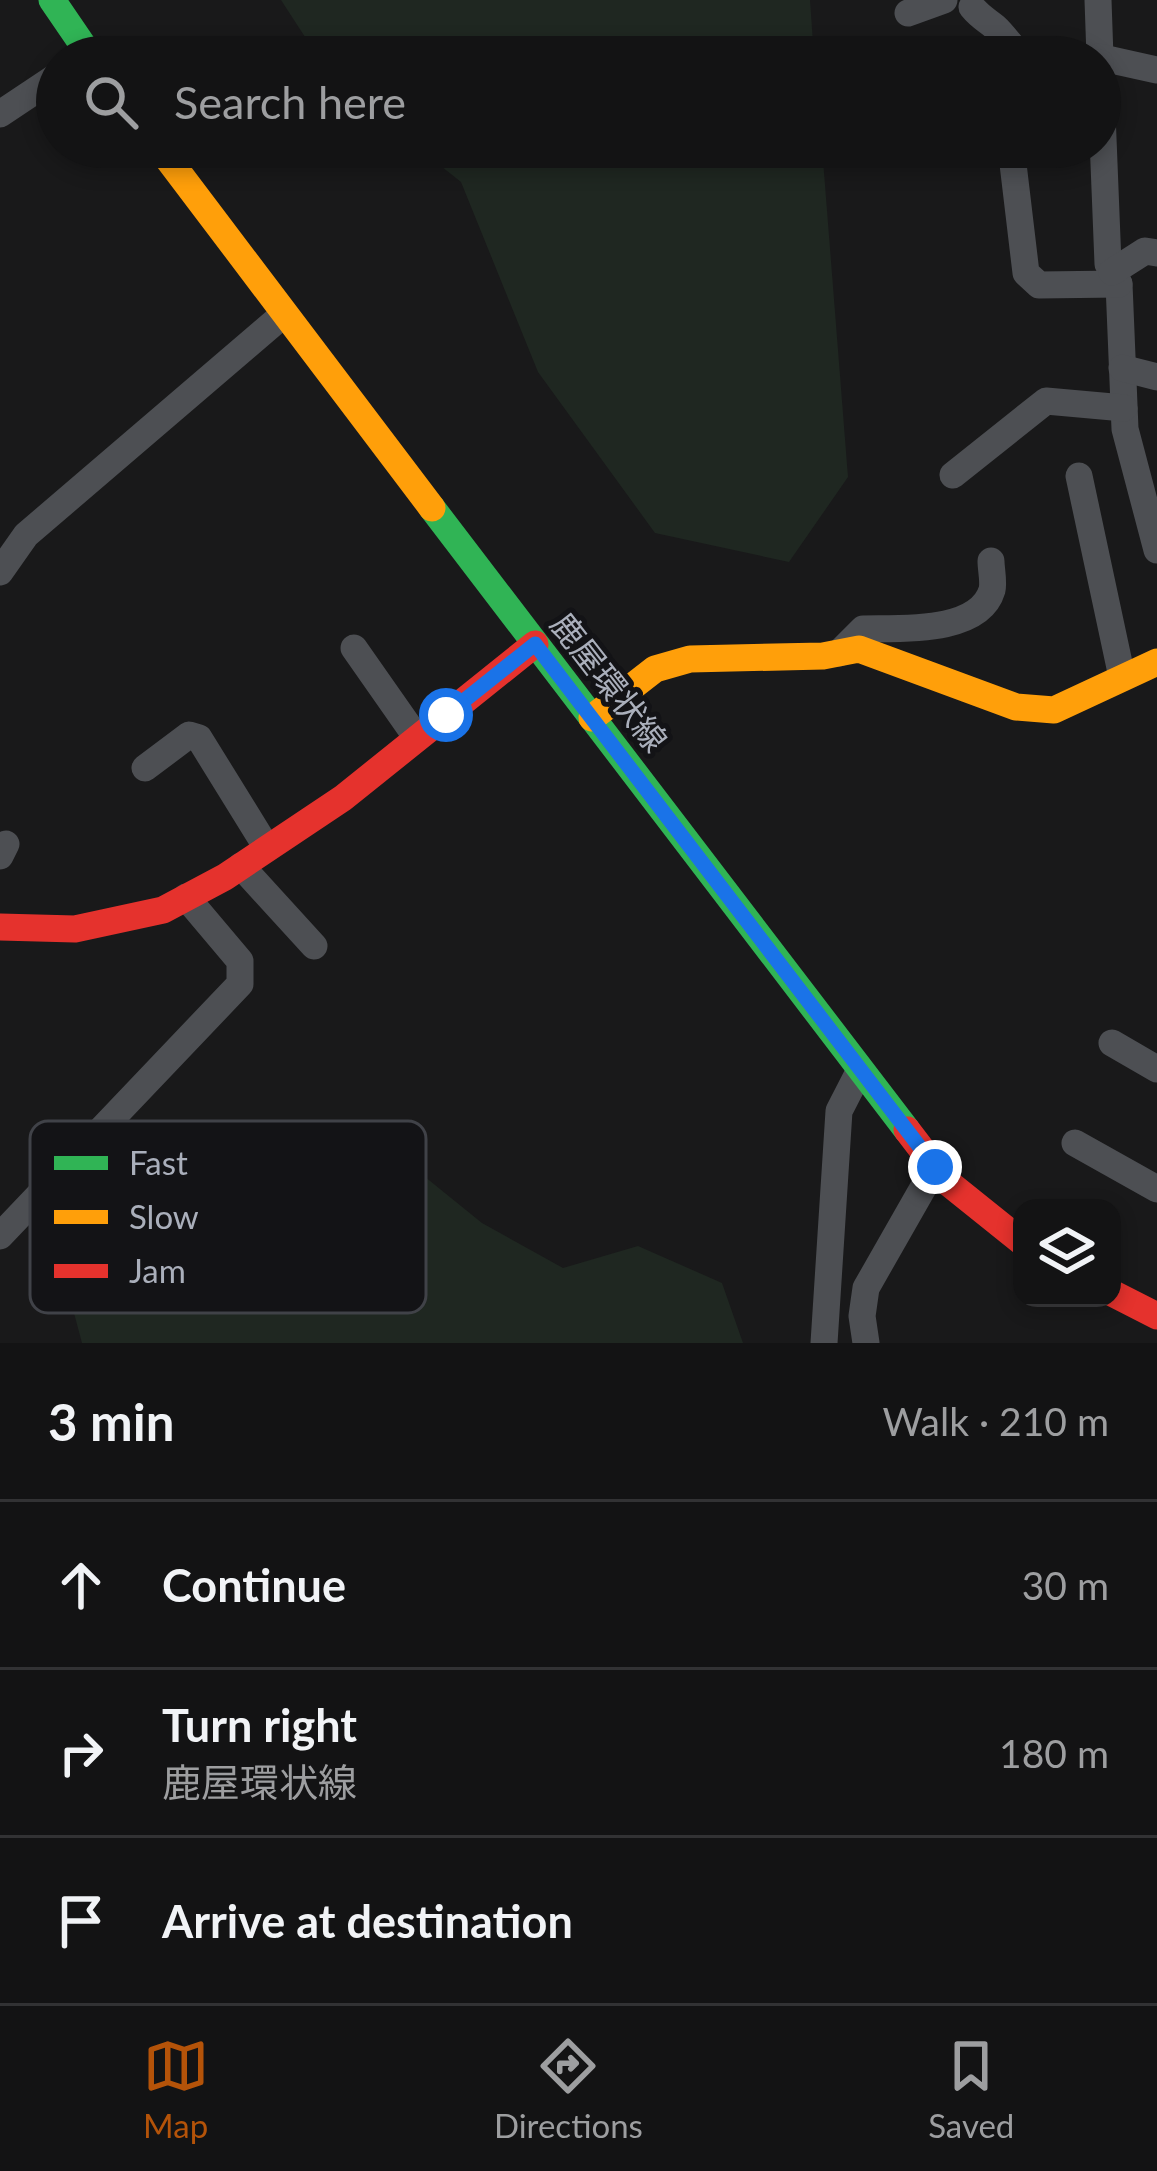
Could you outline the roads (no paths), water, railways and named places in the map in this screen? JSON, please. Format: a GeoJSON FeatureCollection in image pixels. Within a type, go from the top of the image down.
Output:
{"type":"FeatureCollection","features":[{"type":"Feature","properties":{"kind":"main road"},"geometry":{"type":"LineString","coordinates":[[52,0],[75,36]]}},
{"type":"Feature","properties":{"kind":"main road","name":"鹿屋環状線"},"geometry":{"type":"LineString","coordinates":[[175,168],[946,1181],[1013,1235]]}},
{"type":"Feature","properties":{"kind":"main road"},"geometry":{"type":"LineString","coordinates":[[0,927],[76,929],[163,910],[241,866],[343,798],[535,644]]}},
{"type":"Feature","properties":{"kind":"main road"},"geometry":{"type":"LineString","coordinates":[[592,718],[655,669],[689,659],[823,656],[859,649],[1016,706],[1054,710],[1157,662]]}},
{"type":"Feature","properties":{"kind":"main road"},"geometry":{"type":"LineString","coordinates":[[1121,1298],[1157,1316]]}},
{"type":"Feature","properties":{"kind":"street"},"geometry":{"type":"LineString","coordinates":[[908,14],[944,0]]}},
{"type":"Feature","properties":{"kind":"street"},"geometry":{"type":"LineString","coordinates":[[1098,0],[1099,36]]}},
{"type":"Feature","properties":{"kind":"street"},"geometry":{"type":"LineString","coordinates":[[972,7],[1002,36]]}},
{"type":"Feature","properties":{"kind":"street"},"geometry":{"type":"LineString","coordinates":[[1121,63],[1157,70]]}},
{"type":"Feature","properties":{"kind":"street"},"geometry":{"type":"LineString","coordinates":[[0,114],[36,90]]}},
{"type":"Feature","properties":{"kind":"street"},"geometry":{"type":"LineString","coordinates":[[1013,168],[1025,273],[1039,285],[1116,278],[1145,251],[1157,253]]}},
{"type":"Feature","properties":{"kind":"street"},"geometry":{"type":"LineString","coordinates":[[1104,168],[1125,429],[1150,497],[1157,550]]}},
{"type":"Feature","properties":{"kind":"street"},"geometry":{"type":"LineString","coordinates":[[0,572],[26,535],[284,314]]}},
{"type":"Feature","properties":{"kind":"street"},"geometry":{"type":"LineString","coordinates":[[1123,368],[1157,377]]}},
{"type":"Feature","properties":{"kind":"street"},"geometry":{"type":"LineString","coordinates":[[953,475],[1046,401],[1124,408]]}},
{"type":"Feature","properties":{"kind":"street"},"geometry":{"type":"LineString","coordinates":[[1079,476],[1122,677]]}},
{"type":"Feature","properties":{"kind":"street"},"geometry":{"type":"LineString","coordinates":[[839,653],[863,629],[938,627],[977,611],[992,590],[991,562]]}},
{"type":"Feature","properties":{"kind":"street"},"geometry":{"type":"LineString","coordinates":[[354,648],[417,738]]}},
{"type":"Feature","properties":{"kind":"street"},"geometry":{"type":"LineString","coordinates":[[146,768],[189,735],[199,738],[267,848]]}},
{"type":"Feature","properties":{"kind":"street"},"geometry":{"type":"LineString","coordinates":[[241,866],[314,946]]}},
{"type":"Feature","properties":{"kind":"street"},"geometry":{"type":"LineString","coordinates":[[110,1121],[240,984],[240,961],[187,897]]}},
{"type":"Feature","properties":{"kind":"street"},"geometry":{"type":"LineString","coordinates":[[1112,1043],[1157,1069]]}},
{"type":"Feature","properties":{"kind":"street"},"geometry":{"type":"LineString","coordinates":[[824,1343],[839,1112],[860,1070]]}},
{"type":"Feature","properties":{"kind":"street"},"geometry":{"type":"LineString","coordinates":[[1075,1143],[1157,1189]]}},
{"type":"Feature","properties":{"kind":"street"},"geometry":{"type":"LineString","coordinates":[[866,1343],[862,1316],[866,1288],[935,1167]]}},
{"type":"Feature","properties":{"kind":"street"},"geometry":{"type":"LineString","coordinates":[[0,1236],[30,1204]]}}]}
